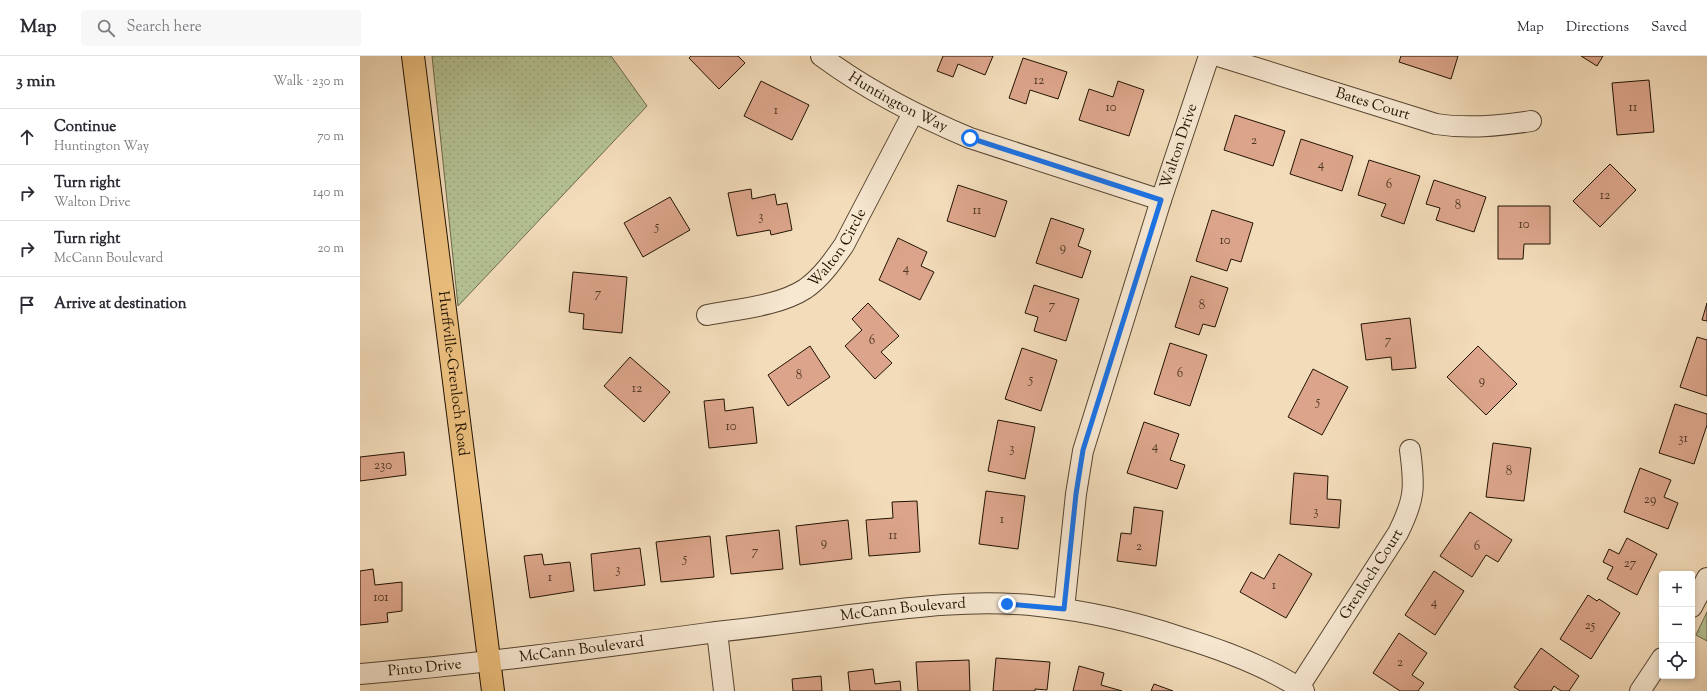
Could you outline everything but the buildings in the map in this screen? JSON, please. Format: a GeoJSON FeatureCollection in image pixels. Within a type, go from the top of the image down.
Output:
{"type":"FeatureCollection","features":[{"type":"Feature","properties":{"kind":"main road","name":"Hurffville-Grenloch Road"},"geometry":{"type":"LineString","coordinates":[[413,56],[493,691]]}},
{"type":"Feature","properties":{"kind":"street","name":"Huntington Way"},"geometry":{"type":"LineString","coordinates":[[821,56],[863,84],[913,113],[970,138],[1161,200]]}},
{"type":"Feature","properties":{"kind":"street","name":"Walton Drive"},"geometry":{"type":"LineString","coordinates":[[1064,609],[1076,494],[1083,450],[1161,200],[1209,56]]}},
{"type":"Feature","properties":{"kind":"street","name":"Bates Court"},"geometry":{"type":"LineString","coordinates":[[1218,56],[1436,124],[1486,127],[1531,121]]}},
{"type":"Feature","properties":{"kind":"street","name":"Walton Circle"},"geometry":{"type":"LineString","coordinates":[[707,315],[760,305],[784,298],[804,289],[819,277],[844,245],[913,113]]}},
{"type":"Feature","properties":{"kind":"street","name":"Grenloch Court"},"geometry":{"type":"LineString","coordinates":[[1302,689],[1398,533],[1405,518],[1412,501],[1414,481],[1410,450]]}},
{"type":"Feature","properties":{"kind":"street"},"geometry":{"type":"LineString","coordinates":[[1692,607],[1707,578]]}},
{"type":"Feature","properties":{"kind":"street","name":"McCann Boulevard"},"geometry":{"type":"LineString","coordinates":[[489,662],[917,607],[1007,604],[1064,609],[1121,620],[1194,641],[1252,663],[1302,689]]}},
{"type":"Feature","properties":{"kind":"street"},"geometry":{"type":"LineString","coordinates":[[717,632],[724,691]]}},
{"type":"Feature","properties":{"kind":"street","name":"Pinto Drive"},"geometry":{"type":"LineString","coordinates":[[360,674],[489,662]]}},
{"type":"Feature","properties":{"kind":"street"},"geometry":{"type":"LineString","coordinates":[[1640,691],[1659,662]]}},
{"type":"Feature","properties":{"kind":"green space"},"geometry":{"type":"Polygon","coordinates":[[[432,56],[611,56],[647,106],[458,306],[432,56]]]}},
{"type":"Feature","properties":{"kind":"green space"},"geometry":{"type":"Polygon","coordinates":[[[1707,612],[1707,641],[1696,635],[1707,612]]]}},
{"type":"Feature","properties":{"kind":"route"},"geometry":{"type":"LineString","coordinates":[[970,138],[1161,200],[1083,450],[1076,494],[1064,609],[1007,604]]}}]}
